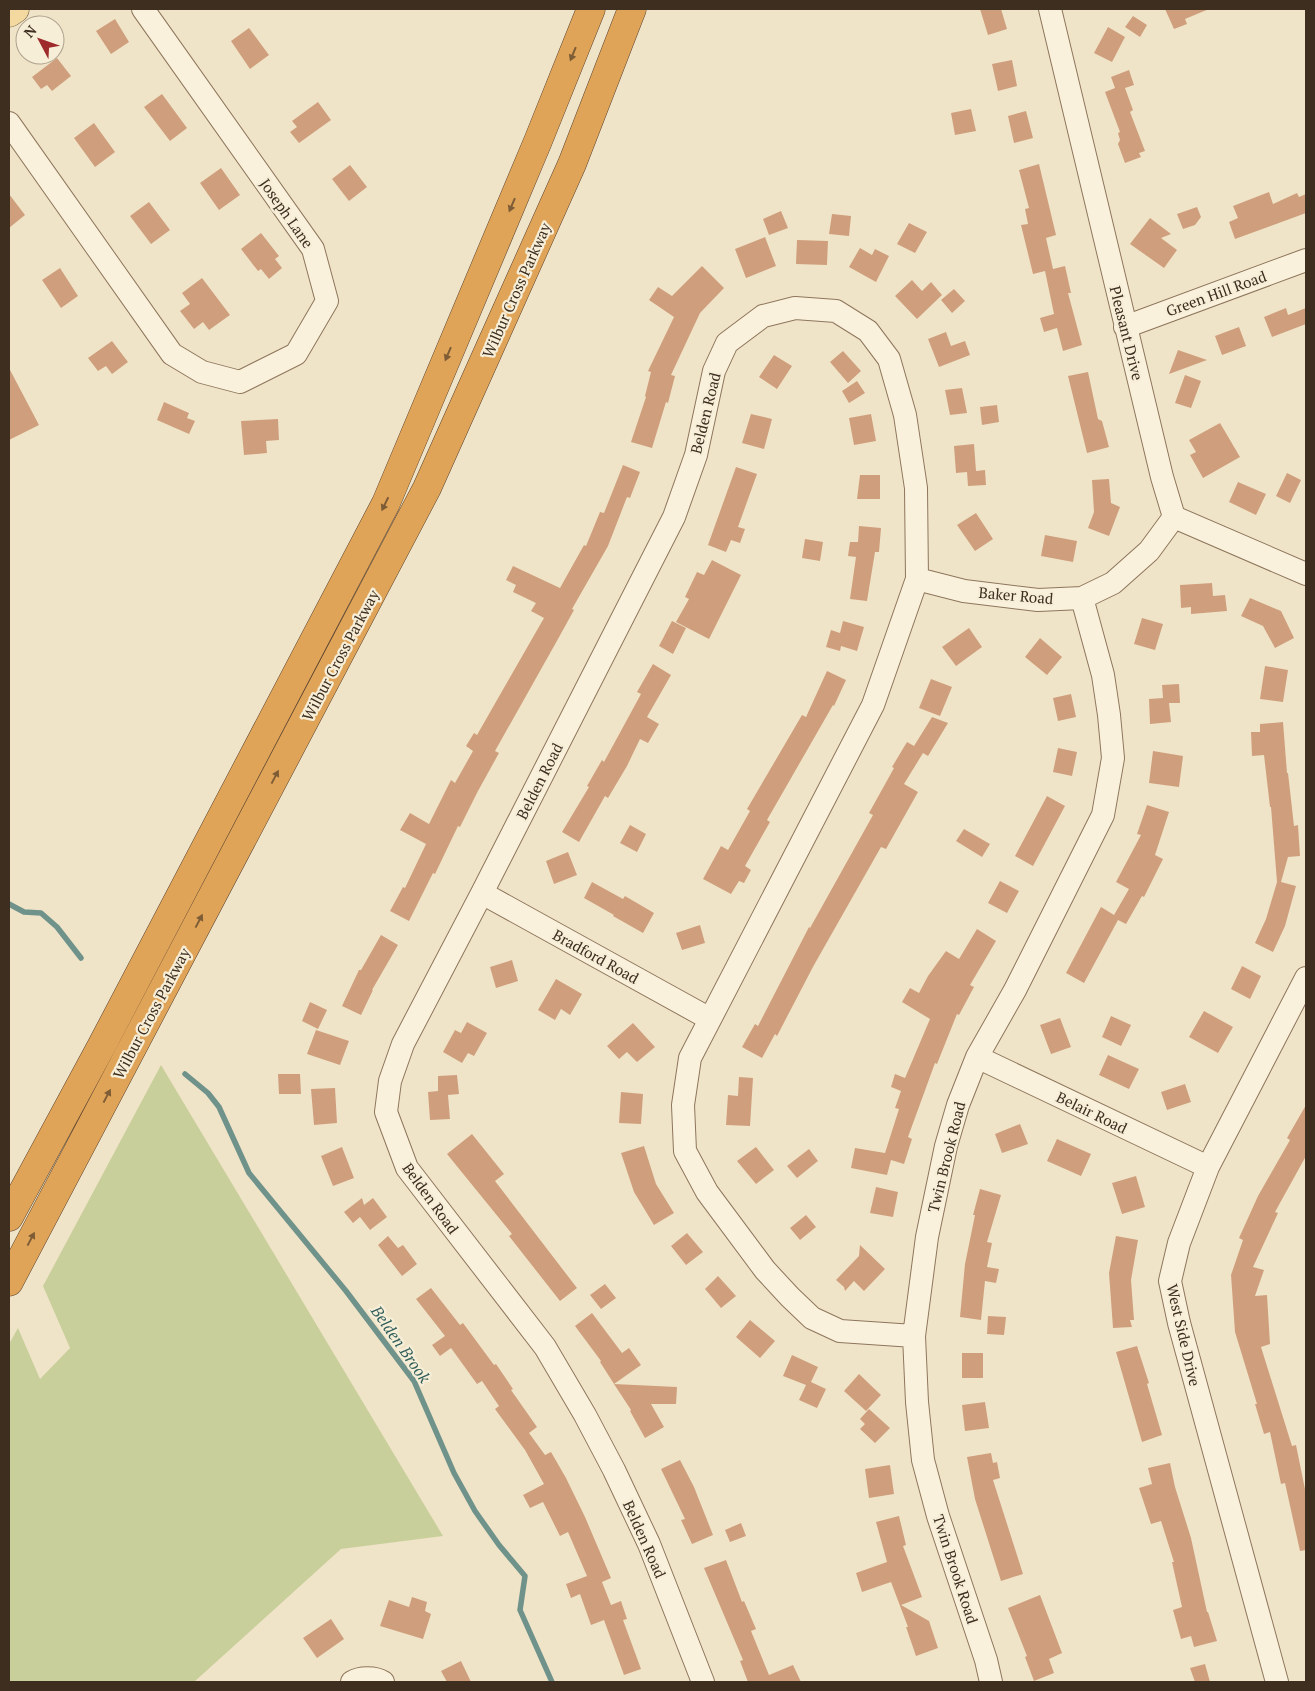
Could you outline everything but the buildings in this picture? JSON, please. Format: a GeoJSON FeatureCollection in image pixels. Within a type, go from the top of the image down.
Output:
{"type":"FeatureCollection","features":[{"type":"Feature","properties":{"kind":"highway","name":"Wilbur Cross Parkway"},"geometry":{"type":"LineString","coordinates":[[9,1217],[102,1045],[386,503],[538,141],[591,9]]}},
{"type":"Feature","properties":{"kind":"highway","name":"Wilbur Cross Parkway"},"geometry":{"type":"LineString","coordinates":[[9,1282],[428,488],[572,164],[632,9]]}},
{"type":"Feature","properties":{"kind":"main road"},"geometry":{"type":"LineString","coordinates":[[9,13],[15,9]]}},
{"type":"Feature","properties":{"kind":"street","name":"Joseph Lane"},"geometry":{"type":"LineString","coordinates":[[9,123],[172,354],[202,372],[240,382],[296,354],[327,301],[313,248],[143,9]]}},
{"type":"Feature","properties":{"kind":"street","name":"Pleasant Drive"},"geometry":{"type":"LineString","coordinates":[[1050,9],[1125,327],[1162,478],[1174,517]]}},
{"type":"Feature","properties":{"kind":"street","name":"Green Hill Road"},"geometry":{"type":"LineString","coordinates":[[1125,327],[1306,260]]}},
{"type":"Feature","properties":{"kind":"street","name":"Belden Road"},"geometry":{"type":"LineString","coordinates":[[703,1682],[649,1544],[614,1470],[585,1415],[545,1348],[406,1168],[386,1112],[390,1081],[403,1044],[674,517],[696,455],[714,371],[726,343],[762,316],[795,308],[836,311],[868,331],[889,359],[905,415],[916,488],[917,579],[873,705],[690,1058],[683,1105],[685,1151],[707,1192],[765,1270],[812,1318],[840,1331],[914,1336]]}},
{"type":"Feature","properties":{"kind":"street"},"geometry":{"type":"LineString","coordinates":[[1174,517],[1306,574]]}},
{"type":"Feature","properties":{"kind":"street","name":"Baker Road"},"geometry":{"type":"LineString","coordinates":[[917,579],[964,591],[1038,600],[1082,598],[1113,583],[1149,551],[1174,517]]}},
{"type":"Feature","properties":{"kind":"street","name":"Twin Brook Road"},"geometry":{"type":"LineString","coordinates":[[991,1682],[986,1660],[938,1516],[923,1460],[917,1402],[914,1336],[927,1237],[946,1146],[958,1106],[977,1057],[1015,990],[1103,815],[1113,758],[1109,715],[1103,675],[1082,598]]}},
{"type":"Feature","properties":{"kind":"street","name":"Bradford Road"},"geometry":{"type":"LineString","coordinates":[[482,893],[710,1019]]}},
{"type":"Feature","properties":{"kind":"street","name":"West Side Drive"},"geometry":{"type":"LineString","coordinates":[[1277,1682],[1179,1323],[1170,1281],[1179,1243],[1208,1167],[1306,978]]}},
{"type":"Feature","properties":{"kind":"street","name":"Belair Road"},"geometry":{"type":"LineString","coordinates":[[977,1057],[1208,1167]]}},
{"type":"Feature","properties":{"kind":"street"},"geometry":{"type":"LineString","coordinates":[[352,1682],[356,1679],[378,1679],[383,1682]]}},
{"type":"Feature","properties":{"kind":"green space"},"geometry":{"type":"Polygon","coordinates":[[[161,1065],[443,1536],[341,1549],[194,1682],[9,1682],[9,1344],[18,1328],[40,1379],[70,1348],[43,1286],[161,1065]]]}},
{"type":"Feature","properties":{"kind":"waterway","name":"Belden Brook"},"geometry":{"type":"LineString","coordinates":[[9,904],[24,912],[41,913],[57,927],[81,958]]}},
{"type":"Feature","properties":{"kind":"waterway","name":"Belden Brook"},"geometry":{"type":"LineString","coordinates":[[185,1074],[208,1093],[219,1107],[249,1173],[346,1291],[414,1381],[454,1473],[475,1511],[499,1545],[525,1576],[520,1610],[552,1682]]}}]}
